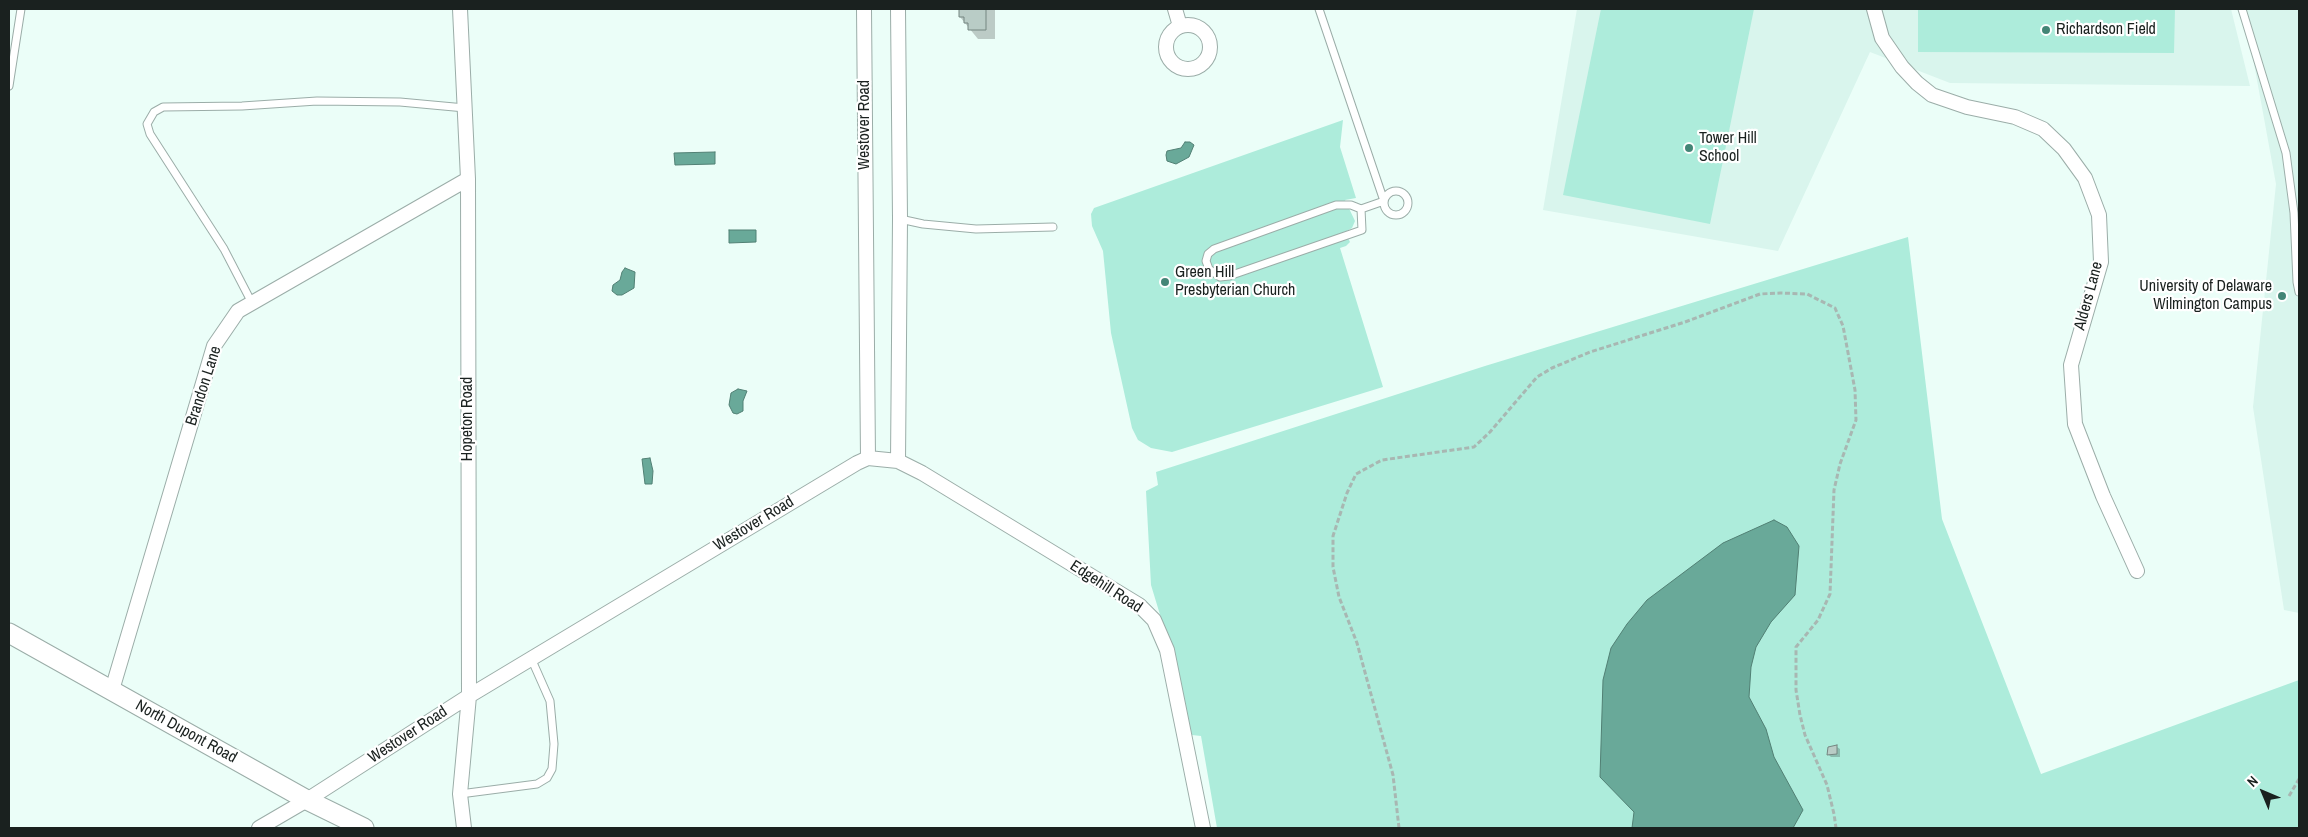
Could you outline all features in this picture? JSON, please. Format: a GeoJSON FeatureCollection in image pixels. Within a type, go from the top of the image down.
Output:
{"type":"FeatureCollection","features":[{"type":"Feature","properties":{"kind":"main road","name":"North Dupont Road"},"geometry":{"type":"LineString","coordinates":[[9,633],[307,800],[364,828]]}},
{"type":"Feature","properties":{"kind":"street","name":"Hopeton Road"},"geometry":{"type":"LineString","coordinates":[[460,9],[468,179],[469,696],[460,794],[464,828]]}},
{"type":"Feature","properties":{"kind":"street","name":"Westover Road"},"geometry":{"type":"LineString","coordinates":[[259,828],[307,800],[531,658],[868,458],[864,9]]}},
{"type":"Feature","properties":{"kind":"street","name":"Westover Road"},"geometry":{"type":"LineString","coordinates":[[898,9],[900,219],[898,461]]}},
{"type":"Feature","properties":{"kind":"street"},"geometry":{"type":"LineString","coordinates":[[1175,9],[1180,26]]}},
{"type":"Feature","properties":{"kind":"street","name":"Alders Lane"},"geometry":{"type":"LineString","coordinates":[[1874,9],[1876,21],[1886,45],[1902,67],[1932,95],[1967,107],[2015,117],[2042,129],[2064,149],[2085,178],[2099,215],[2101,262],[2071,366],[2075,424],[2103,496],[2137,571]]}},
{"type":"Feature","properties":{"kind":"street","name":"Brandon Lane"},"geometry":{"type":"LineString","coordinates":[[112,690],[214,346],[238,311],[468,179]]}},
{"type":"Feature","properties":{"kind":"street","name":"Edgehill Road"},"geometry":{"type":"LineString","coordinates":[[868,458],[898,461],[922,473],[1140,605],[1154,620],[1167,650],[1203,828]]}},
{"type":"Feature","properties":{"kind":"lane"},"geometry":{"type":"LineString","coordinates":[[9,86],[10,63],[21,9]]}},
{"type":"Feature","properties":{"kind":"lane"},"geometry":{"type":"LineString","coordinates":[[1319,9],[1384,201],[1360,209],[1351,205],[1336,205],[1214,249],[1208,254],[1206,261],[1209,269],[1220,277],[1229,276],[1362,230],[1360,209]]}},
{"type":"Feature","properties":{"kind":"lane"},"geometry":{"type":"LineString","coordinates":[[2242,9],[2286,153],[2294,213],[2299,292]]}},
{"type":"Feature","properties":{"kind":"lane"},"geometry":{"type":"LineString","coordinates":[[252,303],[224,249],[150,134],[146,124],[154,112],[164,107],[242,106],[317,101],[400,102],[465,108]]}},
{"type":"Feature","properties":{"kind":"lane"},"geometry":{"type":"LineString","coordinates":[[900,219],[923,224],[976,229],[1053,227]]}},
{"type":"Feature","properties":{"kind":"lane"},"geometry":{"type":"LineString","coordinates":[[460,794],[538,784],[547,778],[552,769],[554,744],[550,701],[531,658]]}},
{"type":"Feature","properties":{"kind":"path"},"geometry":{"type":"LineString","coordinates":[[1399,828],[1392,776],[1357,644],[1339,597],[1333,567],[1333,536],[1347,493],[1356,474],[1382,460],[1474,447],[1490,432],[1537,377],[1552,368],[1590,352],[1685,322],[1760,294],[1780,293],[1807,294],[1835,308],[1843,326],[1855,390],[1856,420],[1840,464],[1834,490],[1830,594],[1818,620],[1796,647],[1796,690],[1800,715],[1805,735],[1827,785],[1836,828]]}},
{"type":"Feature","properties":{"kind":"path"},"geometry":{"type":"LineString","coordinates":[[2289,796],[2299,779]]}},
{"type":"Feature","properties":{"kind":"shaded area","name":"Tower Hill School"},"geometry":{"type":"Polygon","coordinates":[[[1577,9],[2231,9],[2250,86],[1950,83],[1870,52],[1778,251],[1543,210],[1577,9]]]}},
{"type":"Feature","properties":{"kind":"shaded area"},"geometry":{"type":"Polygon","coordinates":[[[1601,9],[1754,9],[1710,224],[1563,195],[1601,9]]]}},
{"type":"Feature","properties":{"kind":"shaded area","name":"Richardson Field"},"geometry":{"type":"Polygon","coordinates":[[[1918,9],[2175,9],[2174,53],[1918,52],[1918,9]]]}},
{"type":"Feature","properties":{"kind":"shaded area","name":"University of Delaware Wilmington Campus"},"geometry":{"type":"Polygon","coordinates":[[[2244,9],[2299,9],[2299,613],[2284,610],[2253,407],[2276,184],[2244,9]]]}},
{"type":"Feature","properties":{"kind":"shaded area"},"geometry":{"type":"Polygon","coordinates":[[[1343,120],[1340,147],[1356,198],[1345,200],[1355,221],[1352,228],[1345,232],[1350,242],[1340,248],[1383,387],[1172,452],[1151,448],[1138,440],[1132,428],[1111,333],[1103,251],[1092,226],[1091,214],[1094,208],[1343,120]]]}},
{"type":"Feature","properties":{"kind":"shaded area"},"geometry":{"type":"Polygon","coordinates":[[[1185,142],[1190,142],[1194,145],[1189,157],[1176,164],[1167,161],[1167,151],[1181,148],[1185,142]]]}},
{"type":"Feature","properties":{"kind":"shaded area"},"geometry":{"type":"Polygon","coordinates":[[[715,152],[715,164],[675,165],[674,153],[715,152]]]}},
{"type":"Feature","properties":{"kind":"shaded area"},"geometry":{"type":"Polygon","coordinates":[[[729,230],[756,230],[756,242],[729,243],[729,230]]]}},
{"type":"Feature","properties":{"kind":"shaded area"},"geometry":{"type":"Polygon","coordinates":[[[1908,237],[1942,519],[2041,774],[2299,680],[2299,828],[1217,828],[1201,736],[1192,735],[1187,721],[1178,674],[1151,585],[1146,491],[1158,485],[1156,472],[1485,366],[1908,237]]]}},
{"type":"Feature","properties":{"kind":"shaded area"},"geometry":{"type":"Polygon","coordinates":[[[625,268],[635,272],[634,288],[622,295],[617,295],[612,291],[613,285],[620,280],[625,268]]]}},
{"type":"Feature","properties":{"kind":"shaded area"},"geometry":{"type":"Polygon","coordinates":[[[738,389],[747,391],[743,401],[743,411],[737,414],[733,413],[729,405],[731,393],[738,389]]]}},
{"type":"Feature","properties":{"kind":"shaded area"},"geometry":{"type":"Polygon","coordinates":[[[650,458],[653,471],[652,484],[645,484],[642,459],[650,458]]]}},
{"type":"Feature","properties":{"kind":"shaded area"},"geometry":{"type":"Polygon","coordinates":[[[1774,520],[1787,527],[1799,546],[1795,595],[1771,622],[1756,647],[1751,667],[1749,697],[1766,729],[1774,757],[1803,810],[1793,828],[1632,828],[1634,812],[1600,777],[1603,680],[1611,648],[1627,624],[1647,600],[1723,543],[1774,520]]]}},
{"type":"Feature","properties":{"kind":"building"},"geometry":{"type":"Polygon","coordinates":[[[959,9],[986,9],[986,30],[968,30],[968,23],[964,23],[964,17],[959,17],[959,9]]]}},
{"type":"Feature","properties":{"kind":"building"},"geometry":{"type":"Polygon","coordinates":[[[1837,745],[1837,754],[1827,755],[1828,747],[1837,745]]]}},
{"type":"Feature","properties":{"kind":"place","name":"Richardson Field"},"geometry":{"type":"Point","coordinates":[2046,30]}},
{"type":"Feature","properties":{"kind":"place","name":"Tower Hill School"},"geometry":{"type":"Point","coordinates":[1689,148]}},
{"type":"Feature","properties":{"kind":"place","name":"Green Hill Presbyterian Church"},"geometry":{"type":"Point","coordinates":[1165,282]}},
{"type":"Feature","properties":{"kind":"place","name":"University of Delaware Wilmington Campus"},"geometry":{"type":"Point","coordinates":[2282,296]}}]}
